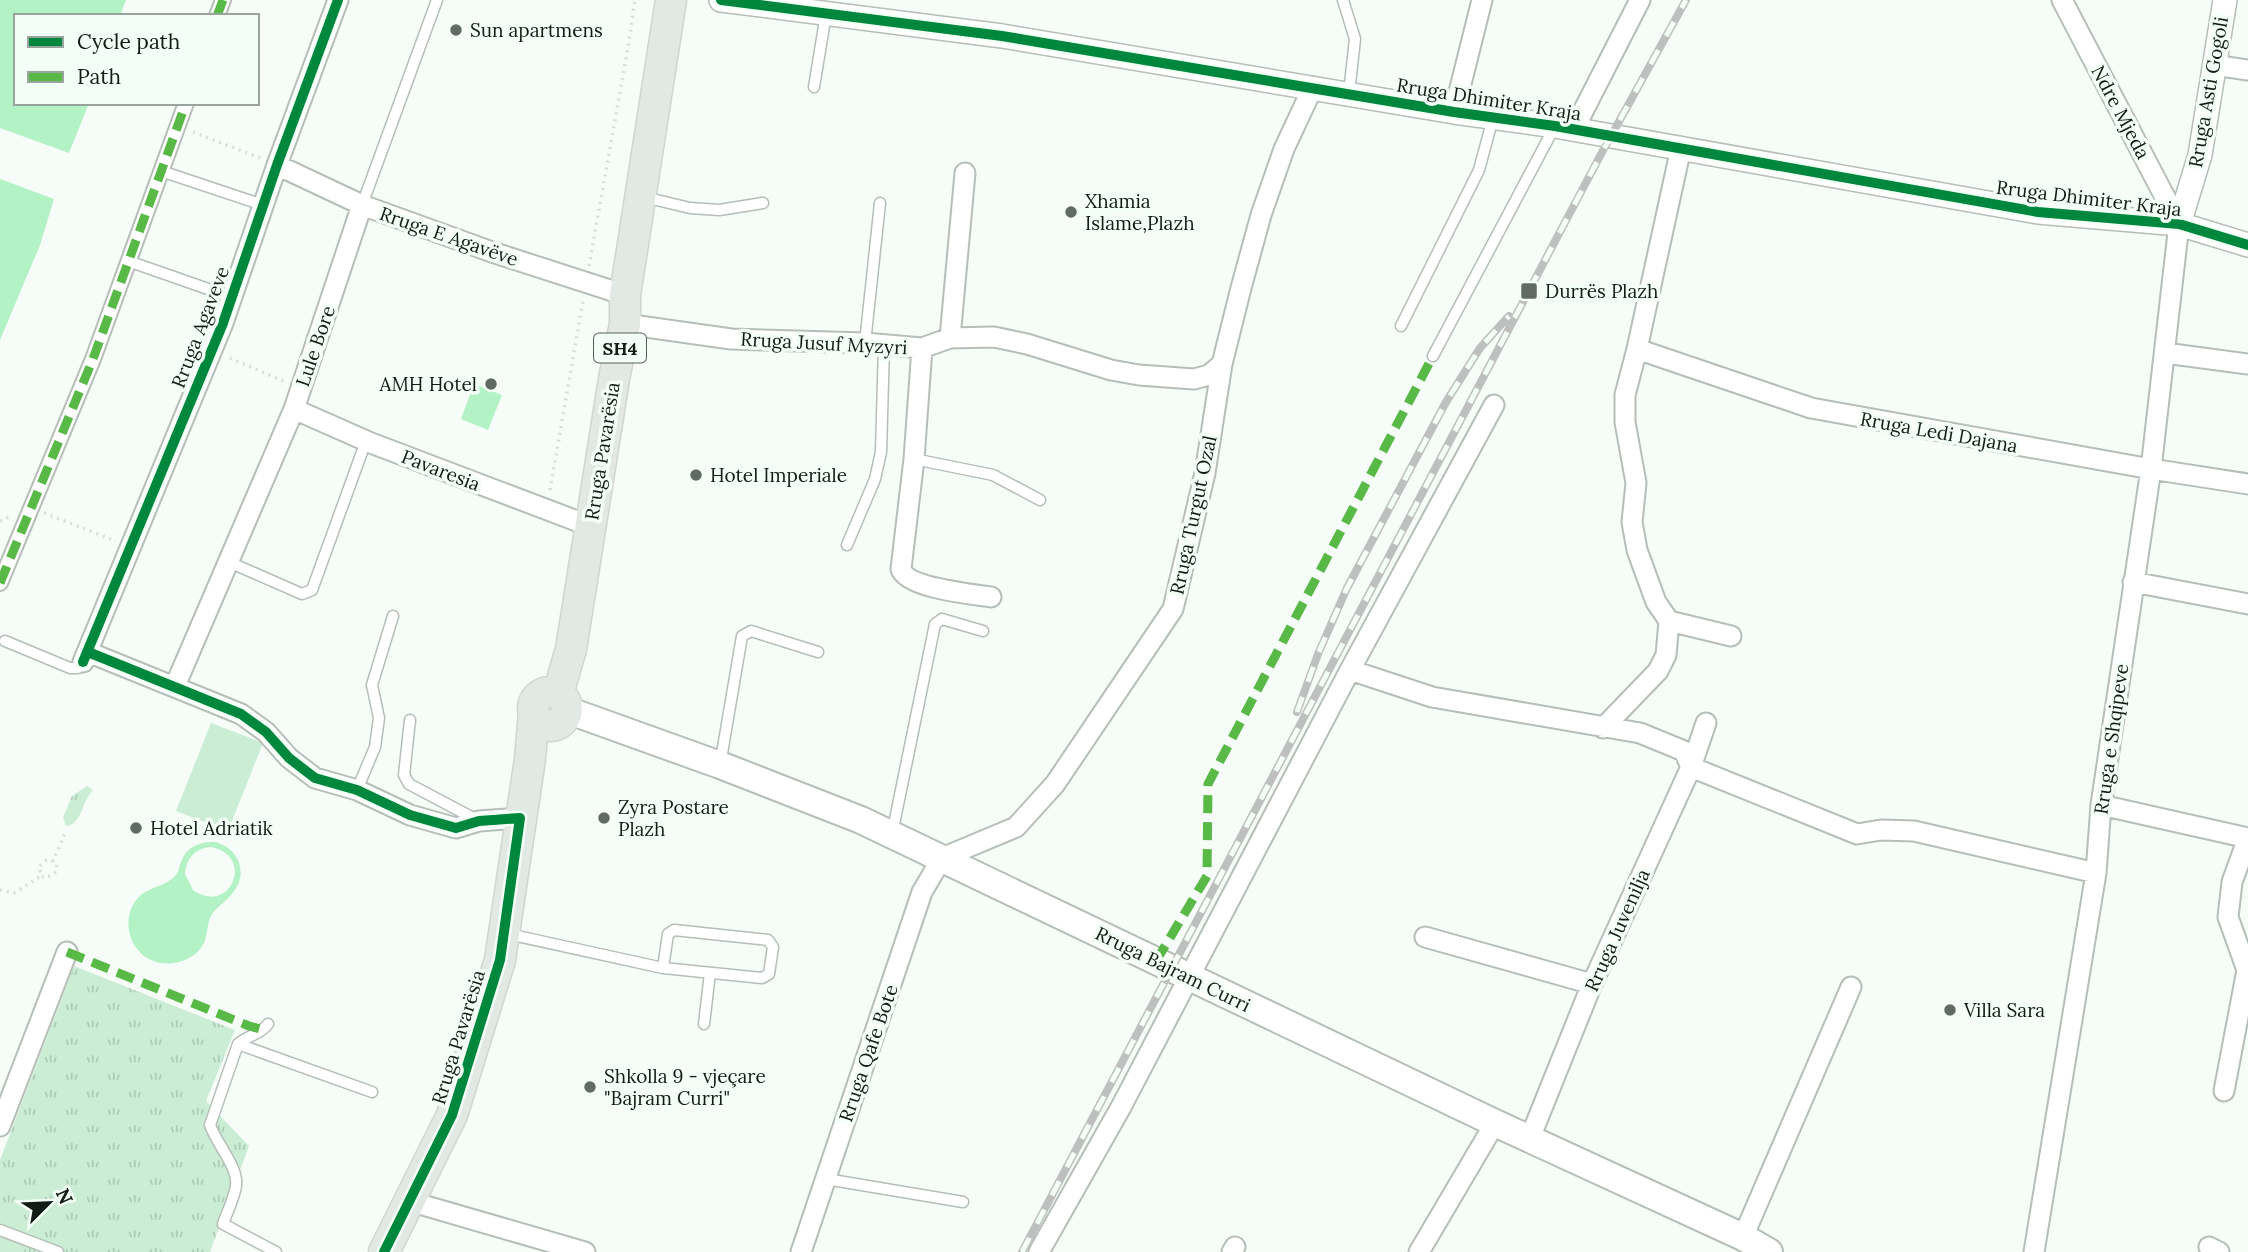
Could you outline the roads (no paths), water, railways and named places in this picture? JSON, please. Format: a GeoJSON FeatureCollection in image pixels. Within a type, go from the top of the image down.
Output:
{"type":"FeatureCollection","features":[{"type":"Feature","properties":{"kind":"main road","name":"Rruga Pavarësia"},"geometry":{"type":"LineString","coordinates":[[384,1252],[452,1115],[500,960],[530,759],[553,710],[571,649],[671,0]]}},
{"type":"Feature","properties":{"kind":"main road","name":"Rruga Bajram Curri"},"geometry":{"type":"LineString","coordinates":[[553,710],[720,765],[861,820],[1495,1123],[1744,1237],[1769,1252]]}},
{"type":"Feature","properties":{"kind":"street","name":"Rruga Agaveve"},"geometry":{"type":"LineString","coordinates":[[85,657],[212,350],[276,165],[338,0]]}},
{"type":"Feature","properties":{"kind":"street","name":"Rruga Dhimiter Kraja"},"geometry":{"type":"LineString","coordinates":[[721,0],[1002,36],[1454,112],[1565,128],[2038,212],[2179,224],[2248,245]]}},
{"type":"Feature","properties":{"kind":"street"},"geometry":{"type":"LineString","coordinates":[[1454,112],[1482,0]]}},
{"type":"Feature","properties":{"kind":"street"},"geometry":{"type":"LineString","coordinates":[[1565,128],[1640,0]]}},
{"type":"Feature","properties":{"kind":"street","name":"Ndre Mjeda"},"geometry":{"type":"LineString","coordinates":[[2062,0],[2179,224]]}},
{"type":"Feature","properties":{"kind":"street","name":"Rruga Asti Gogoli"},"geometry":{"type":"LineString","coordinates":[[2179,224],[2200,155],[2225,0]]}},
{"type":"Feature","properties":{"kind":"street"},"geometry":{"type":"LineString","coordinates":[[2214,65],[2248,70]]}},
{"type":"Feature","properties":{"kind":"street","name":"Rruga Turgut Ozal"},"geometry":{"type":"LineString","coordinates":[[942,858],[1016,827],[1055,784],[1173,609],[1205,473],[1222,364],[1261,215],[1284,149],[1312,87]]}},
{"type":"Feature","properties":{"kind":"street"},"geometry":{"type":"LineString","coordinates":[[0,583],[93,359],[185,105]]}},
{"type":"Feature","properties":{"kind":"street"},"geometry":{"type":"LineString","coordinates":[[1603,728],[1658,671],[1666,655],[1669,621],[1656,602],[1637,550],[1632,522],[1636,484],[1625,422],[1625,395],[1681,148]]}},
{"type":"Feature","properties":{"kind":"street","name":"Rruga E Agavëve"},"geometry":{"type":"LineString","coordinates":[[276,165],[362,205],[492,252],[586,282],[625,309]]}},
{"type":"Feature","properties":{"kind":"street"},"geometry":{"type":"LineString","coordinates":[[950,338],[965,173]]}},
{"type":"Feature","properties":{"kind":"street","name":"Lule Bore"},"geometry":{"type":"LineString","coordinates":[[175,686],[294,410],[362,205]]}},
{"type":"Feature","properties":{"kind":"street","name":"Rruga e Shqipeve"},"geometry":{"type":"LineString","coordinates":[[2035,1252],[2096,873],[2101,805],[2151,469],[2179,224]]}},
{"type":"Feature","properties":{"kind":"street","name":"Rruga Jusuf Myzyri"},"geometry":{"type":"LineString","coordinates":[[625,309],[731,339],[922,348],[950,338],[994,337],[1027,344],[1099,367],[1139,375],[1194,379],[1209,375],[1222,364]]}},
{"type":"Feature","properties":{"kind":"street"},"geometry":{"type":"LineString","coordinates":[[922,348],[914,459],[901,569],[903,574],[939,588],[991,597]]}},
{"type":"Feature","properties":{"kind":"street","name":"Rruga Ledi Dajana"},"geometry":{"type":"LineString","coordinates":[[1637,349],[1811,408],[2248,484]]}},
{"type":"Feature","properties":{"kind":"street"},"geometry":{"type":"LineString","coordinates":[[2165,354],[2248,364]]}},
{"type":"Feature","properties":{"kind":"street"},"geometry":{"type":"LineString","coordinates":[[1039,1252],[1494,405]]}},
{"type":"Feature","properties":{"kind":"street","name":"Pavaresia"},"geometry":{"type":"LineString","coordinates":[[294,410],[366,441],[590,526]]}},
{"type":"Feature","properties":{"kind":"street"},"geometry":{"type":"LineString","coordinates":[[2133,582],[2248,604]]}},
{"type":"Feature","properties":{"kind":"street"},"geometry":{"type":"LineString","coordinates":[[1669,621],[1731,636]]}},
{"type":"Feature","properties":{"kind":"street"},"geometry":{"type":"LineString","coordinates":[[85,657],[175,686],[241,714],[266,732],[289,758],[315,778],[357,790],[410,815],[456,828],[479,821],[520,818]]}},
{"type":"Feature","properties":{"kind":"street"},"geometry":{"type":"LineString","coordinates":[[1350,670],[1432,697],[1640,733],[1684,751],[1691,767],[1857,834],[1881,830],[1914,831],[2096,873]]}},
{"type":"Feature","properties":{"kind":"street","name":"Rruga Juvenilja"},"geometry":{"type":"LineString","coordinates":[[1530,1138],[1592,984],[1691,767],[1706,723]]}},
{"type":"Feature","properties":{"kind":"street"},"geometry":{"type":"LineString","coordinates":[[2101,805],[2248,838],[2232,882],[2228,917],[2247,970],[2224,1091]]}},
{"type":"Feature","properties":{"kind":"street","name":"Rruga Qafe Bote"},"geometry":{"type":"LineString","coordinates":[[801,1252],[922,892],[942,858]]}},
{"type":"Feature","properties":{"kind":"street"},"geometry":{"type":"LineString","coordinates":[[1426,937],[1592,984]]}},
{"type":"Feature","properties":{"kind":"street"},"geometry":{"type":"LineString","coordinates":[[0,1126],[67,952]]}},
{"type":"Feature","properties":{"kind":"street"},"geometry":{"type":"LineString","coordinates":[[1744,1237],[1851,987]]}},
{"type":"Feature","properties":{"kind":"street"},"geometry":{"type":"LineString","coordinates":[[1427,1250],[1495,1123]]}},
{"type":"Feature","properties":{"kind":"street"},"geometry":{"type":"LineString","coordinates":[[409,1201],[585,1252]]}},
{"type":"Feature","properties":{"kind":"lane","name":"Lule Bore"},"geometry":{"type":"LineString","coordinates":[[362,205],[437,0]]}},
{"type":"Feature","properties":{"kind":"lane"},"geometry":{"type":"LineString","coordinates":[[1343,0],[1355,39],[1349,93]]}},
{"type":"Feature","properties":{"kind":"lane"},"geometry":{"type":"LineString","coordinates":[[814,87],[826,13]]}},
{"type":"Feature","properties":{"kind":"lane"},"geometry":{"type":"LineString","coordinates":[[1401,326],[1479,170],[1493,117]]}},
{"type":"Feature","properties":{"kind":"lane"},"geometry":{"type":"LineString","coordinates":[[1433,356],[1565,128]]}},
{"type":"Feature","properties":{"kind":"lane"},"geometry":{"type":"LineString","coordinates":[[161,171],[262,205]]}},
{"type":"Feature","properties":{"kind":"lane"},"geometry":{"type":"LineString","coordinates":[[640,197],[690,208],[709,209],[763,203]]}},
{"type":"Feature","properties":{"kind":"lane"},"geometry":{"type":"LineString","coordinates":[[847,545],[875,479],[881,452],[874,344],[880,203]]}},
{"type":"Feature","properties":{"kind":"lane"},"geometry":{"type":"LineString","coordinates":[[128,261],[232,297]]}},
{"type":"Feature","properties":{"kind":"lane"},"geometry":{"type":"LineString","coordinates":[[229,562],[302,594],[312,590],[366,441]]}},
{"type":"Feature","properties":{"kind":"lane"},"geometry":{"type":"LineString","coordinates":[[914,459],[993,475],[1040,500]]}},
{"type":"Feature","properties":{"kind":"lane"},"geometry":{"type":"LineString","coordinates":[[357,790],[375,747],[379,718],[372,685],[393,616]]}},
{"type":"Feature","properties":{"kind":"lane"},"geometry":{"type":"LineString","coordinates":[[892,835],[935,624],[942,619],[983,631]]}},
{"type":"Feature","properties":{"kind":"lane"},"geometry":{"type":"LineString","coordinates":[[720,765],[742,636],[751,631],[818,652]]}},
{"type":"Feature","properties":{"kind":"lane"},"geometry":{"type":"LineString","coordinates":[[5,641],[70,668],[78,668],[85,657]]}},
{"type":"Feature","properties":{"kind":"lane"},"geometry":{"type":"LineString","coordinates":[[410,720],[404,775],[409,784],[479,821]]}},
{"type":"Feature","properties":{"kind":"lane"},"geometry":{"type":"LineString","coordinates":[[504,933],[663,968],[762,978],[769,974],[773,947],[768,940],[674,930],[668,934],[663,968]]}},
{"type":"Feature","properties":{"kind":"lane"},"geometry":{"type":"LineString","coordinates":[[704,1024],[710,973]]}},
{"type":"Feature","properties":{"kind":"lane"},"geometry":{"type":"LineString","coordinates":[[268,1024],[264,1030],[248,1035],[238,1044],[210,1125],[235,1172],[236,1185],[222,1224],[276,1252]]}},
{"type":"Feature","properties":{"kind":"lane"},"geometry":{"type":"LineString","coordinates":[[238,1044],[372,1092]]}},
{"type":"Feature","properties":{"kind":"lane"},"geometry":{"type":"LineString","coordinates":[[825,1179],[963,1202]]}},
{"type":"Feature","properties":{"kind":"lane"},"geometry":{"type":"LineString","coordinates":[[0,1230],[58,1252]]}},
{"type":"Feature","properties":{"kind":"railway"},"geometry":{"type":"LineString","coordinates":[[1022,1252],[1600,156],[1686,0]]}},
{"type":"Feature","properties":{"kind":"railway"},"geometry":{"type":"LineString","coordinates":[[1297,712],[1318,654],[1347,588],[1446,402],[1480,348],[1509,316]]}},
{"type":"Feature","properties":{"kind":"place","name":"Sun apartmens"},"geometry":{"type":"Point","coordinates":[456,30]}},
{"type":"Feature","properties":{"kind":"place","name":"Xhamia Islame,Plazh"},"geometry":{"type":"Point","coordinates":[1071,212]}},
{"type":"Feature","properties":{"kind":"place","name":"Durrës Plazh"},"geometry":{"type":"Point","coordinates":[1529,291]}},
{"type":"Feature","properties":{"kind":"place","name":"AMH Hotel"},"geometry":{"type":"Point","coordinates":[491,384]}},
{"type":"Feature","properties":{"kind":"place","name":"Hotel Imperiale"},"geometry":{"type":"Point","coordinates":[696,475]}},
{"type":"Feature","properties":{"kind":"place","name":"Zyra Postare Plazh"},"geometry":{"type":"Point","coordinates":[604,818]}},
{"type":"Feature","properties":{"kind":"place","name":"Hotel Adriatik"},"geometry":{"type":"Point","coordinates":[136,828]}},
{"type":"Feature","properties":{"kind":"place","name":"Villa Sara"},"geometry":{"type":"Point","coordinates":[1950,1010]}},
{"type":"Feature","properties":{"kind":"place","name":"Shkolla 9 - vjeçare \"Bajram Curri\""},"geometry":{"type":"Point","coordinates":[590,1087]}}]}
